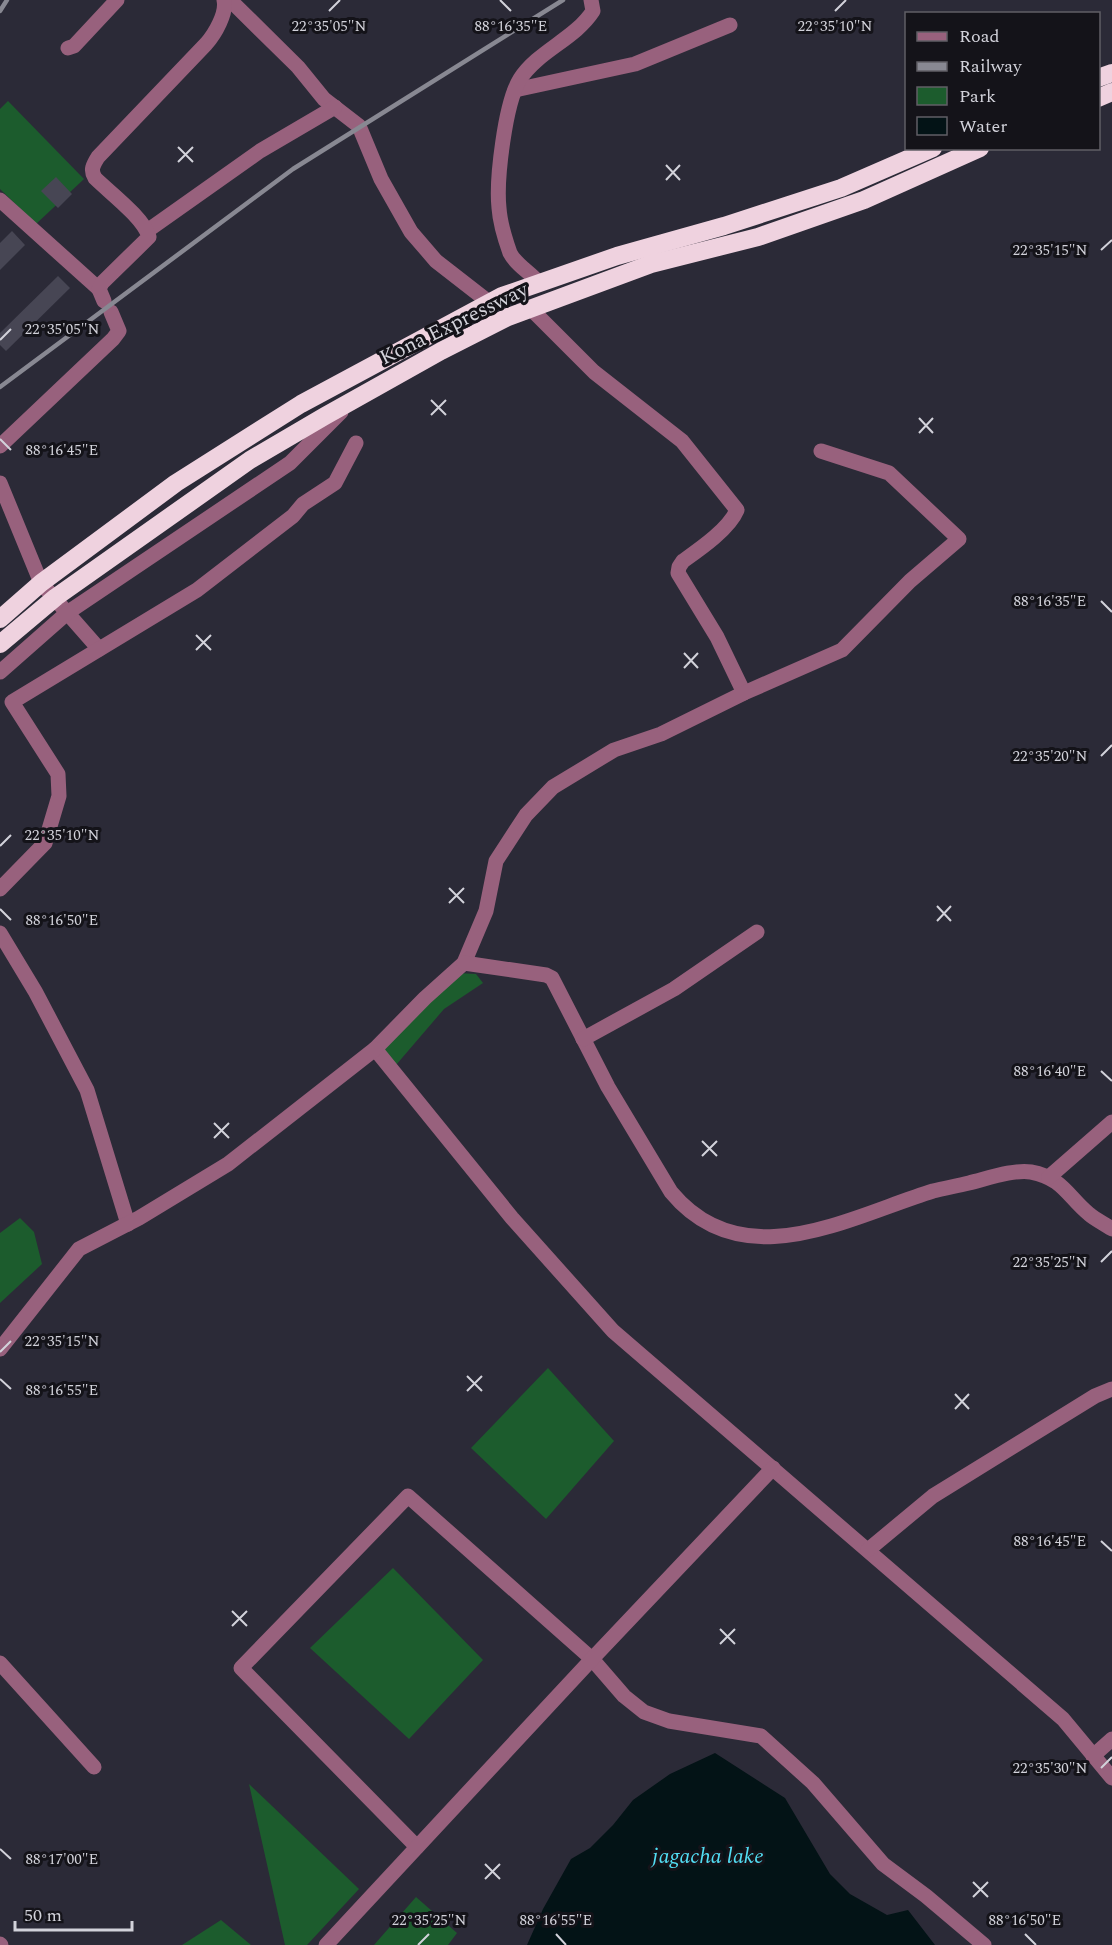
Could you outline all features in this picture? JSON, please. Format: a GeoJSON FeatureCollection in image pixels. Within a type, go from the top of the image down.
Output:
{"type":"FeatureCollection","features":[{"type":"Feature","properties":{"kind":"highway","name":"Kona Expressway"},"geometry":{"type":"LineString","coordinates":[[0,619],[41,583],[176,483],[301,404],[496,299],[538,282],[617,256],[752,218],[841,188],[928,150]]}},
{"type":"Feature","properties":{"kind":"highway","name":"Kona Expressway"},"geometry":{"type":"LineString","coordinates":[[0,644],[54,599],[250,460],[351,401],[508,317],[651,264],[758,237],[864,200],[976,150]]}},
{"type":"Feature","properties":{"kind":"highway"},"geometry":{"type":"LineString","coordinates":[[752,218],[758,237]]}},
{"type":"Feature","properties":{"kind":"highway"},"geometry":{"type":"LineString","coordinates":[[496,299],[508,317]]}},
{"type":"Feature","properties":{"kind":"street"},"geometry":{"type":"LineString","coordinates":[[68,48],[74,46],[117,0]]}},
{"type":"Feature","properties":{"kind":"street"},"geometry":{"type":"LineString","coordinates":[[538,282],[511,255],[504,235],[499,208],[500,170],[510,104],[520,78],[537,61],[584,24],[593,11],[591,0]]}},
{"type":"Feature","properties":{"kind":"street"},"geometry":{"type":"LineString","coordinates":[[0,446],[119,331],[105,301],[102,283],[149,237],[147,231],[95,178],[92,174],[92,166],[206,44],[213,35],[226,7],[232,1],[298,67],[324,99],[359,126],[381,179],[411,232],[436,261],[496,299]]}},
{"type":"Feature","properties":{"kind":"street"},"geometry":{"type":"LineString","coordinates":[[515,90],[635,64],[730,26]]}},
{"type":"Feature","properties":{"kind":"street"},"geometry":{"type":"LineString","coordinates":[[147,231],[261,150],[335,107]]}},
{"type":"Feature","properties":{"kind":"street"},"geometry":{"type":"LineString","coordinates":[[0,200],[105,301]]}},
{"type":"Feature","properties":{"kind":"street"},"geometry":{"type":"LineString","coordinates":[[531,309],[594,372],[682,441],[734,504],[737,510],[734,519],[683,561],[678,573],[717,637],[744,693]]}},
{"type":"Feature","properties":{"kind":"street"},"geometry":{"type":"LineString","coordinates":[[0,672],[67,613],[290,463],[351,401]]}},
{"type":"Feature","properties":{"kind":"street"},"geometry":{"type":"LineString","coordinates":[[0,889],[45,843],[59,796],[58,774],[12,702],[197,590],[293,516],[303,504],[335,483],[356,443]]}},
{"type":"Feature","properties":{"kind":"street"},"geometry":{"type":"LineString","coordinates":[[0,1349],[79,1250],[128,1224],[228,1164],[375,1049],[425,998],[464,963],[486,911],[496,861],[526,815],[553,787],[614,750],[661,734],[744,693],[842,650],[910,581],[958,539],[889,473],[821,451]]}},
{"type":"Feature","properties":{"kind":"street"},"geometry":{"type":"LineString","coordinates":[[0,483],[41,583],[99,649]]}},
{"type":"Feature","properties":{"kind":"street"},"geometry":{"type":"LineString","coordinates":[[584,1039],[674,989],[757,932]]}},
{"type":"Feature","properties":{"kind":"street"},"geometry":{"type":"LineString","coordinates":[[0,933],[35,991],[87,1090],[128,1224]]}},
{"type":"Feature","properties":{"kind":"street"},"geometry":{"type":"LineString","coordinates":[[464,963],[546,975],[552,978],[608,1088],[671,1192],[684,1207],[707,1222],[730,1231],[758,1237],[811,1233],[849,1222],[933,1191],[1025,1172],[1049,1177],[1070,1193],[1089,1214],[1112,1229]]}},
{"type":"Feature","properties":{"kind":"street"},"geometry":{"type":"LineString","coordinates":[[375,1049],[512,1218],[612,1330],[1063,1719],[1112,1778]]}},
{"type":"Feature","properties":{"kind":"street"},"geometry":{"type":"LineString","coordinates":[[1049,1177],[1112,1122]]}},
{"type":"Feature","properties":{"kind":"street"},"geometry":{"type":"LineString","coordinates":[[868,1550],[933,1496],[1095,1396],[1112,1389]]}},
{"type":"Feature","properties":{"kind":"street"},"geometry":{"type":"LineString","coordinates":[[326,1945],[773,1468]]}},
{"type":"Feature","properties":{"kind":"street"},"geometry":{"type":"LineString","coordinates":[[417,1847],[241,1668],[408,1496],[592,1659],[624,1696],[644,1712],[669,1721],[761,1736],[813,1783],[883,1864],[926,1896],[984,1945]]}},
{"type":"Feature","properties":{"kind":"street"},"geometry":{"type":"LineString","coordinates":[[0,1663],[94,1767]]}},
{"type":"Feature","properties":{"kind":"street"},"geometry":{"type":"LineString","coordinates":[[1093,1756],[1112,1739]]}},
{"type":"Feature","properties":{"kind":"green space"},"geometry":{"type":"Polygon","coordinates":[[[8,101],[84,179],[36,224],[0,189],[0,109],[8,101]]]}},
{"type":"Feature","properties":{"kind":"green space"},"geometry":{"type":"Polygon","coordinates":[[[457,973],[476,974],[483,983],[444,1009],[396,1065],[377,1049],[457,973]]]}},
{"type":"Feature","properties":{"kind":"green space"},"geometry":{"type":"Polygon","coordinates":[[[20,1218],[34,1232],[42,1264],[0,1303],[0,1233],[20,1218]]]}},
{"type":"Feature","properties":{"kind":"green space"},"geometry":{"type":"Polygon","coordinates":[[[548,1368],[614,1441],[546,1519],[471,1448],[548,1368]]]}},
{"type":"Feature","properties":{"kind":"green space"},"geometry":{"type":"Polygon","coordinates":[[[393,1568],[483,1660],[409,1739],[310,1648],[393,1568]]]}},
{"type":"Feature","properties":{"kind":"green space"},"geometry":{"type":"Polygon","coordinates":[[[249,1784],[359,1889],[307,1945],[285,1945],[249,1784]]]}},
{"type":"Feature","properties":{"kind":"green space"},"geometry":{"type":"Polygon","coordinates":[[[416,1897],[457,1933],[448,1945],[374,1945],[416,1897]]]}},
{"type":"Feature","properties":{"kind":"green space"},"geometry":{"type":"Polygon","coordinates":[[[221,1920],[251,1945],[182,1945],[221,1920]]]}},
{"type":"Feature","properties":{"kind":"water","name":"jagacha lake"},"geometry":{"type":"Polygon","coordinates":[[[715,1753],[785,1798],[830,1874],[850,1894],[887,1915],[908,1910],[935,1945],[527,1945],[543,1909],[571,1859],[590,1848],[633,1800],[670,1774],[715,1753]]]}},
{"type":"Feature","properties":{"kind":"building"},"geometry":{"type":"Polygon","coordinates":[[[56,177],[72,194],[58,208],[41,191],[56,177]]]}},
{"type":"Feature","properties":{"kind":"building"},"geometry":{"type":"Polygon","coordinates":[[[12,231],[25,245],[0,270],[0,243],[12,231]]]}},
{"type":"Feature","properties":{"kind":"building"},"geometry":{"type":"Polygon","coordinates":[[[58,276],[70,288],[6,351],[0,345],[0,333],[58,276]]]}},
{"type":"Feature","properties":{"kind":"railway"},"geometry":{"type":"LineString","coordinates":[[0,11],[7,0]]}},
{"type":"Feature","properties":{"kind":"railway"},"geometry":{"type":"LineString","coordinates":[[0,387],[293,169],[563,0]]}}]}
